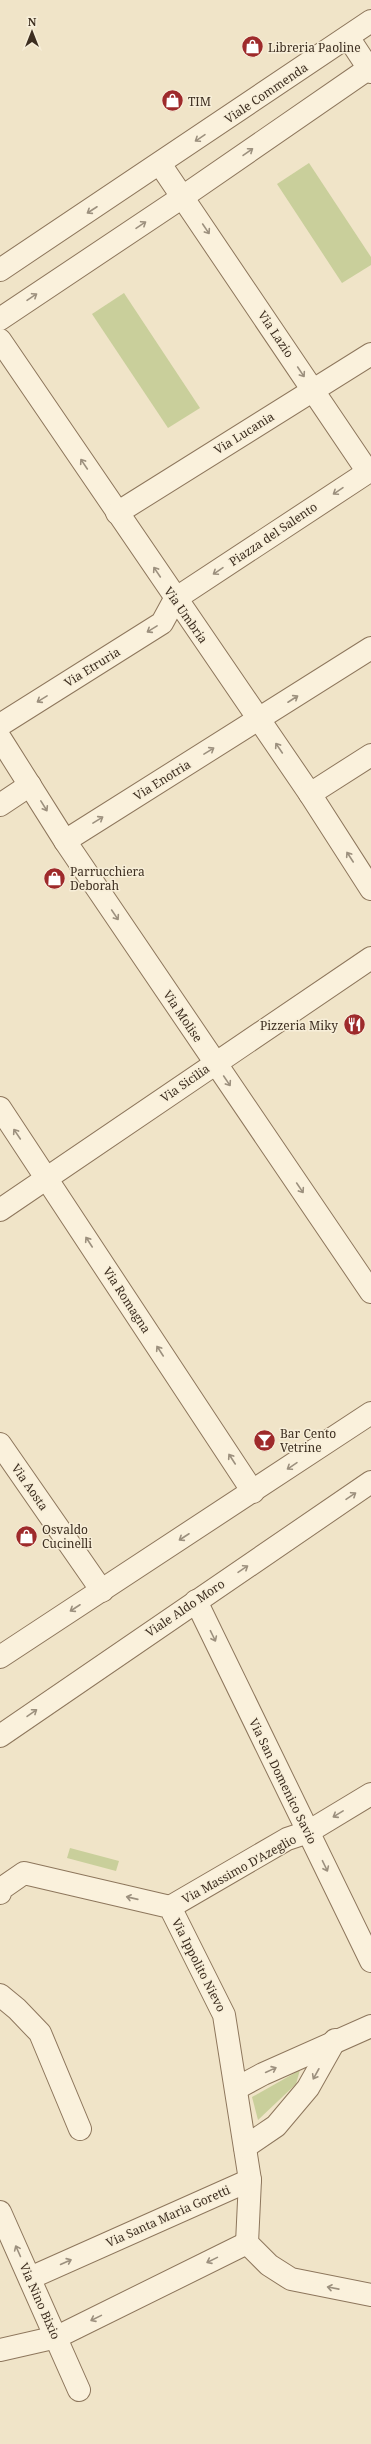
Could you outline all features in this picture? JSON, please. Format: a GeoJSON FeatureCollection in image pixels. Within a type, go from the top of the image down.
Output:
{"type":"FeatureCollection","features":[{"type":"Feature","properties":{"kind":"street","name":"Viale Commenda"},"geometry":{"type":"LineString","coordinates":[[0,270],[371,21]]}},
{"type":"Feature","properties":{"kind":"street"},"geometry":{"type":"LineString","coordinates":[[0,319],[370,69],[348,37]]}},
{"type":"Feature","properties":{"kind":"street"},"geometry":{"type":"LineString","coordinates":[[160,164],[184,196]]}},
{"type":"Feature","properties":{"kind":"street","name":"Via Lazio"},"geometry":{"type":"LineString","coordinates":[[184,196],[313,390],[369,471]]}},
{"type":"Feature","properties":{"kind":"street","name":"Via Umbria"},"geometry":{"type":"LineString","coordinates":[[0,340],[175,599],[310,794],[371,890]]}},
{"type":"Feature","properties":{"kind":"street","name":"Via Lucania"},"geometry":{"type":"LineString","coordinates":[[117,513],[371,354]]}},
{"type":"Feature","properties":{"kind":"street","name":"Piazza del Salento"},"geometry":{"type":"LineString","coordinates":[[175,599],[369,471]]}},
{"type":"Feature","properties":{"kind":"street","name":"Via Etruria"},"geometry":{"type":"LineString","coordinates":[[0,725],[162,622],[175,599]]}},
{"type":"Feature","properties":{"kind":"street"},"geometry":{"type":"LineString","coordinates":[[260,720],[371,648]]}},
{"type":"Feature","properties":{"kind":"street","name":"Via Enotria"},"geometry":{"type":"LineString","coordinates":[[65,841],[260,720]]}},
{"type":"Feature","properties":{"kind":"street","name":"Via Molise"},"geometry":{"type":"LineString","coordinates":[[0,738],[65,841],[371,1292]]}},
{"type":"Feature","properties":{"kind":"street"},"geometry":{"type":"LineString","coordinates":[[310,794],[371,755]]}},
{"type":"Feature","properties":{"kind":"street"},"geometry":{"type":"LineString","coordinates":[[0,805],[30,785]]}},
{"type":"Feature","properties":{"kind":"street","name":"Via Sicilia"},"geometry":{"type":"LineString","coordinates":[[0,1210],[371,958]]}},
{"type":"Feature","properties":{"kind":"street","name":"Via Romagna"},"geometry":{"type":"LineString","coordinates":[[0,1108],[253,1492]]}},
{"type":"Feature","properties":{"kind":"street"},"geometry":{"type":"LineString","coordinates":[[0,1657],[371,1413]]}},
{"type":"Feature","properties":{"kind":"street","name":"Via Aosta"},"geometry":{"type":"LineString","coordinates":[[0,1444],[102,1591]]}},
{"type":"Feature","properties":{"kind":"street","name":"Viale Aldo Moro"},"geometry":{"type":"LineString","coordinates":[[0,1736],[371,1482]]}},
{"type":"Feature","properties":{"kind":"street","name":"Via San Domenico Savio"},"geometry":{"type":"LineString","coordinates":[[196,1601],[371,1961]]}},
{"type":"Feature","properties":{"kind":"street","name":"Via Massimo D'Azeglio"},"geometry":{"type":"LineString","coordinates":[[170,1908],[287,1840],[308,1832],[371,1794]]}},
{"type":"Feature","properties":{"kind":"street","name":"Via Ippolito Nievo"},"geometry":{"type":"LineString","coordinates":[[0,1894],[0,1889],[24,1873],[170,1908],[224,2014],[237,2088],[250,2180]]}},
{"type":"Feature","properties":{"kind":"street"},"geometry":{"type":"LineString","coordinates":[[0,1994],[17,2009],[40,2034],[80,2129]]}},
{"type":"Feature","properties":{"kind":"street"},"geometry":{"type":"LineString","coordinates":[[237,2088],[335,2040],[371,2026]]}},
{"type":"Feature","properties":{"kind":"street"},"geometry":{"type":"LineString","coordinates":[[245,2147],[276,2126],[308,2088],[335,2040]]}},
{"type":"Feature","properties":{"kind":"street","name":"Via Santa Maria Goretti"},"geometry":{"type":"LineString","coordinates":[[30,2278],[250,2180],[247,2243]]}},
{"type":"Feature","properties":{"kind":"street","name":"Via Nino Bixio"},"geometry":{"type":"LineString","coordinates":[[0,2212],[57,2337],[79,2390]]}},
{"type":"Feature","properties":{"kind":"street"},"geometry":{"type":"LineString","coordinates":[[0,2350],[57,2337],[247,2243],[269,2265],[291,2279],[371,2295]]}},
{"type":"Feature","properties":{"kind":"green space"},"geometry":{"type":"Polygon","coordinates":[[[309,163],[371,257],[371,265],[342,283],[277,184],[309,163]]]}},
{"type":"Feature","properties":{"kind":"green space"},"geometry":{"type":"Polygon","coordinates":[[[124,293],[200,408],[168,428],[92,314],[124,293]]]}},
{"type":"Feature","properties":{"kind":"green space"},"geometry":{"type":"Polygon","coordinates":[[[70,1848],[119,1861],[116,1871],[67,1858],[70,1848]]]}},
{"type":"Feature","properties":{"kind":"green space"},"geometry":{"type":"Polygon","coordinates":[[[300,2070],[296,2084],[258,2120],[252,2097],[300,2070]]]}},
{"type":"Feature","properties":{"kind":"place","name":"Libreria Paoline"},"geometry":{"type":"Point","coordinates":[252,47]}},
{"type":"Feature","properties":{"kind":"place","name":"TIM"},"geometry":{"type":"Point","coordinates":[172,101]}},
{"type":"Feature","properties":{"kind":"place","name":"Parrucchiera Deborah"},"geometry":{"type":"Point","coordinates":[55,878]}},
{"type":"Feature","properties":{"kind":"place","name":"Pizzeria Miky"},"geometry":{"type":"Point","coordinates":[354,1025]}},
{"type":"Feature","properties":{"kind":"place","name":"Bar Cento Vetrine"},"geometry":{"type":"Point","coordinates":[265,1440]}},
{"type":"Feature","properties":{"kind":"place","name":"Osvaldo Cucinelli"},"geometry":{"type":"Point","coordinates":[26,1536]}}]}
